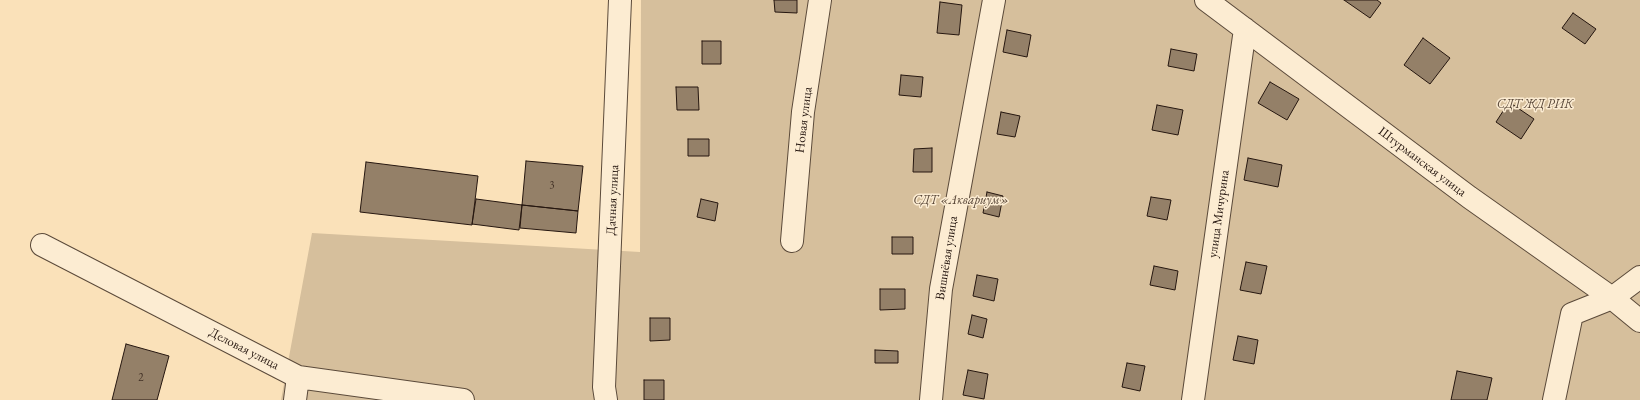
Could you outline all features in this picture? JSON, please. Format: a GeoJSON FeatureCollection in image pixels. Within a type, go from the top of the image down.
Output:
{"type":"FeatureCollection","features":[{"type":"Feature","properties":{"kind":"street","name":"Дачная улица"},"geometry":{"type":"LineString","coordinates":[[606,400],[604,387],[620,0]]}},
{"type":"Feature","properties":{"kind":"street","name":"Новая улица"},"geometry":{"type":"LineString","coordinates":[[792,241],[803,112],[820,0]]}},
{"type":"Feature","properties":{"kind":"street","name":"Вишнёвая улица"},"geometry":{"type":"LineString","coordinates":[[931,400],[941,289],[994,0]]}},
{"type":"Feature","properties":{"kind":"street","name":"Штурманская улица"},"geometry":{"type":"LineString","coordinates":[[1206,0],[1468,197],[1612,298],[1640,321]]}},
{"type":"Feature","properties":{"kind":"street","name":"улица Мичурина"},"geometry":{"type":"LineString","coordinates":[[1193,400],[1245,29]]}},
{"type":"Feature","properties":{"kind":"street","name":"Деловая улица"},"geometry":{"type":"LineString","coordinates":[[42,245],[298,377],[463,400]]}},
{"type":"Feature","properties":{"kind":"street"},"geometry":{"type":"LineString","coordinates":[[1554,400],[1572,314],[1612,298],[1640,277]]}},
{"type":"Feature","properties":{"kind":"street"},"geometry":{"type":"LineString","coordinates":[[296,400],[298,377]]}},
{"type":"Feature","properties":{"kind":"green space","name":"СДТ «Аквариум»"},"geometry":{"type":"Polygon","coordinates":[[[641,0],[1640,0],[1640,400],[281,400],[312,233],[640,252],[641,0]]]}},
{"type":"Feature","properties":{"kind":"building"},"geometry":{"type":"Polygon","coordinates":[[[774,0],[797,0],[797,13],[775,12],[774,0]]]}},
{"type":"Feature","properties":{"kind":"building"},"geometry":{"type":"Polygon","coordinates":[[[1344,0],[1377,0],[1381,3],[1370,18],[1344,0]]]}},
{"type":"Feature","properties":{"kind":"building"},"geometry":{"type":"Polygon","coordinates":[[[940,2],[962,5],[959,35],[937,33],[940,2]]]}},
{"type":"Feature","properties":{"kind":"building"},"geometry":{"type":"Polygon","coordinates":[[[1573,13],[1596,29],[1585,44],[1562,28],[1573,13]]]}},
{"type":"Feature","properties":{"kind":"building"},"geometry":{"type":"Polygon","coordinates":[[[1007,30],[1031,35],[1027,57],[1003,52],[1007,30]]]}},
{"type":"Feature","properties":{"kind":"building"},"geometry":{"type":"Polygon","coordinates":[[[1423,38],[1450,58],[1430,84],[1404,65],[1423,38]]]}},
{"type":"Feature","properties":{"kind":"building"},"geometry":{"type":"Polygon","coordinates":[[[702,41],[721,41],[721,64],[702,64],[702,41]]]}},
{"type":"Feature","properties":{"kind":"building"},"geometry":{"type":"Polygon","coordinates":[[[1171,49],[1197,54],[1194,71],[1168,66],[1171,49]]]}},
{"type":"Feature","properties":{"kind":"building"},"geometry":{"type":"Polygon","coordinates":[[[901,75],[923,77],[921,97],[899,95],[901,75]]]}},
{"type":"Feature","properties":{"kind":"building"},"geometry":{"type":"Polygon","coordinates":[[[1270,82],[1299,99],[1287,120],[1258,103],[1270,82]]]}},
{"type":"Feature","properties":{"kind":"building"},"geometry":{"type":"Polygon","coordinates":[[[676,87],[698,87],[699,110],[677,110],[676,87]]]}},
{"type":"Feature","properties":{"kind":"building"},"geometry":{"type":"Polygon","coordinates":[[[1509,102],[1534,119],[1521,139],[1496,122],[1509,102]]]}},
{"type":"Feature","properties":{"kind":"building"},"geometry":{"type":"Polygon","coordinates":[[[1157,105],[1183,110],[1178,135],[1152,130],[1157,105]]]}},
{"type":"Feature","properties":{"kind":"building"},"geometry":{"type":"Polygon","coordinates":[[[1001,112],[1020,116],[1015,137],[997,134],[1001,112]]]}},
{"type":"Feature","properties":{"kind":"building"},"geometry":{"type":"Polygon","coordinates":[[[688,139],[709,139],[709,156],[688,156],[688,139]]]}},
{"type":"Feature","properties":{"kind":"building"},"geometry":{"type":"Polygon","coordinates":[[[932,148],[932,172],[913,172],[914,149],[932,148]]]}},
{"type":"Feature","properties":{"kind":"building"},"geometry":{"type":"Polygon","coordinates":[[[1248,158],[1282,165],[1278,187],[1244,180],[1248,158]]]}},
{"type":"Feature","properties":{"kind":"building"},"geometry":{"type":"Polygon","coordinates":[[[526,161],[583,166],[578,211],[522,205],[526,161]]]}},
{"type":"Feature","properties":{"kind":"building"},"geometry":{"type":"Polygon","coordinates":[[[366,162],[478,176],[472,225],[360,212],[366,162]]]}},
{"type":"Feature","properties":{"kind":"building"},"geometry":{"type":"Polygon","coordinates":[[[987,192],[1003,196],[999,217],[983,213],[987,192]]]}},
{"type":"Feature","properties":{"kind":"building"},"geometry":{"type":"Polygon","coordinates":[[[1151,197],[1171,200],[1167,220],[1147,216],[1151,197]]]}},
{"type":"Feature","properties":{"kind":"building"},"geometry":{"type":"Polygon","coordinates":[[[476,199],[522,205],[519,230],[472,224],[476,199]]]}},
{"type":"Feature","properties":{"kind":"building"},"geometry":{"type":"Polygon","coordinates":[[[701,199],[718,203],[715,221],[697,217],[701,199]]]}},
{"type":"Feature","properties":{"kind":"building"},"geometry":{"type":"Polygon","coordinates":[[[522,205],[578,211],[576,233],[520,228],[522,205]]]}},
{"type":"Feature","properties":{"kind":"building"},"geometry":{"type":"Polygon","coordinates":[[[892,237],[913,237],[913,254],[892,254],[892,237]]]}},
{"type":"Feature","properties":{"kind":"building"},"geometry":{"type":"Polygon","coordinates":[[[1246,262],[1267,266],[1261,294],[1240,290],[1246,262]]]}},
{"type":"Feature","properties":{"kind":"building"},"geometry":{"type":"Polygon","coordinates":[[[1154,266],[1178,271],[1175,290],[1150,285],[1154,266]]]}},
{"type":"Feature","properties":{"kind":"building"},"geometry":{"type":"Polygon","coordinates":[[[977,275],[998,279],[994,301],[973,296],[977,275]]]}},
{"type":"Feature","properties":{"kind":"building"},"geometry":{"type":"Polygon","coordinates":[[[880,289],[905,289],[905,309],[880,310],[880,289]]]}},
{"type":"Feature","properties":{"kind":"building"},"geometry":{"type":"Polygon","coordinates":[[[972,315],[987,319],[983,338],[968,334],[972,315]]]}},
{"type":"Feature","properties":{"kind":"building"},"geometry":{"type":"Polygon","coordinates":[[[650,318],[670,318],[670,340],[650,341],[650,318]]]}},
{"type":"Feature","properties":{"kind":"building"},"geometry":{"type":"Polygon","coordinates":[[[1238,336],[1258,340],[1254,364],[1233,360],[1238,336]]]}},
{"type":"Feature","properties":{"kind":"building"},"geometry":{"type":"Polygon","coordinates":[[[126,344],[169,356],[157,400],[112,400],[126,344]]]}},
{"type":"Feature","properties":{"kind":"building"},"geometry":{"type":"Polygon","coordinates":[[[875,350],[898,351],[898,363],[875,363],[875,350]]]}},
{"type":"Feature","properties":{"kind":"building"},"geometry":{"type":"Polygon","coordinates":[[[1127,363],[1145,366],[1140,391],[1122,387],[1127,363]]]}},
{"type":"Feature","properties":{"kind":"building"},"geometry":{"type":"Polygon","coordinates":[[[968,370],[988,374],[984,399],[963,395],[968,370]]]}},
{"type":"Feature","properties":{"kind":"building"},"geometry":{"type":"Polygon","coordinates":[[[1457,371],[1492,378],[1487,400],[1451,400],[1457,371]]]}},
{"type":"Feature","properties":{"kind":"building"},"geometry":{"type":"Polygon","coordinates":[[[644,380],[664,380],[664,400],[644,400],[644,380]]]}},
{"type":"Feature","properties":{"kind":"park label","name":"СДТ ЖД РИК"},"geometry":{"type":"Point","coordinates":[1535,104]}}]}
